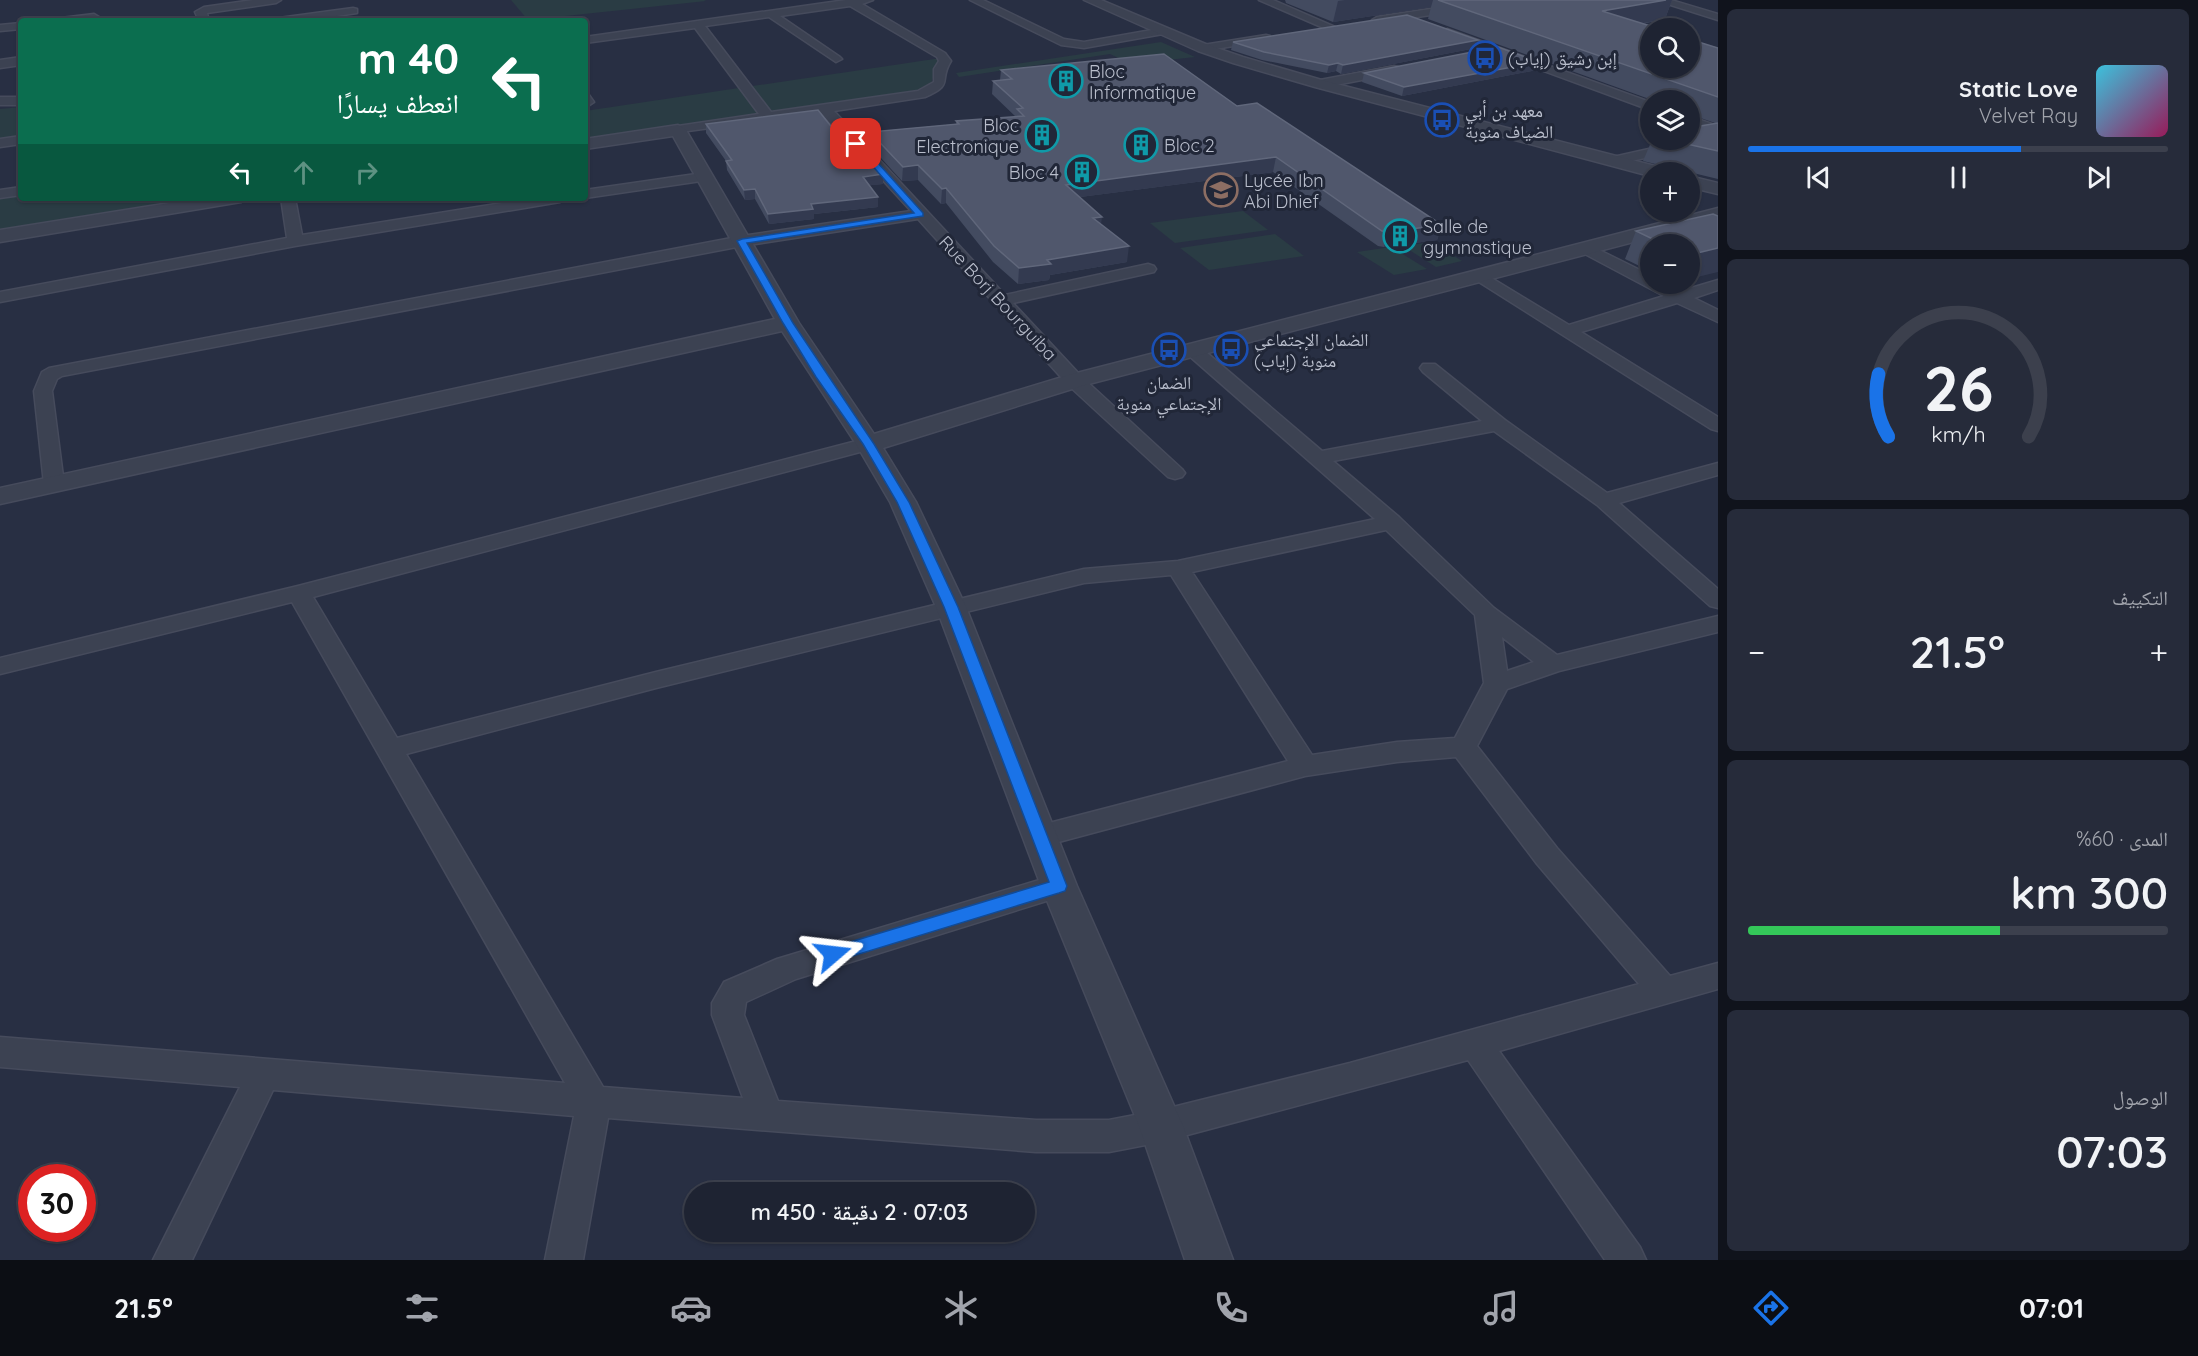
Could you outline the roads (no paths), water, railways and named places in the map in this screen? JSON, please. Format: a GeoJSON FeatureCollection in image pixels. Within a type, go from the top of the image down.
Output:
{"type":"FeatureCollection","features":[{"type":"Feature","properties":{"kind":"street"},"geometry":{"type":"LineString","coordinates":[[203,18],[200,12],[204,10],[276,0]]}},
{"type":"Feature","properties":{"kind":"street"},"geometry":{"type":"LineString","coordinates":[[282,0],[291,18]]}},
{"type":"Feature","properties":{"kind":"street"},"geometry":{"type":"LineString","coordinates":[[344,0],[358,18]]}},
{"type":"Feature","properties":{"kind":"street"},"geometry":{"type":"LineString","coordinates":[[588,39],[872,0]]}},
{"type":"Feature","properties":{"kind":"street"},"geometry":{"type":"LineString","coordinates":[[975,0],[1061,42],[1072,44],[1084,45],[1163,32]]}},
{"type":"Feature","properties":{"kind":"street"},"geometry":{"type":"LineString","coordinates":[[1090,0],[1203,48],[1320,84],[1640,168]]}},
{"type":"Feature","properties":{"kind":"street"},"geometry":{"type":"LineString","coordinates":[[1264,0],[1336,26],[1307,31]]}},
{"type":"Feature","properties":{"kind":"street"},"geometry":{"type":"LineString","coordinates":[[1362,22],[1511,0]]}},
{"type":"Feature","properties":{"kind":"street"},"geometry":{"type":"LineString","coordinates":[[1660,0],[1718,17]]}},
{"type":"Feature","properties":{"kind":"street"},"geometry":{"type":"LineString","coordinates":[[588,144],[921,94],[935,88],[940,83],[940,69],[945,61],[941,55],[853,3]]}},
{"type":"Feature","properties":{"kind":"street"},"geometry":{"type":"LineString","coordinates":[[300,18],[353,11]]}},
{"type":"Feature","properties":{"kind":"street"},"geometry":{"type":"LineString","coordinates":[[771,14],[836,58]]}},
{"type":"Feature","properties":{"kind":"street"},"geometry":{"type":"LineString","coordinates":[[1405,16],[1640,102]]}},
{"type":"Feature","properties":{"kind":"street"},"geometry":{"type":"LineString","coordinates":[[698,24],[767,116]]}},
{"type":"Feature","properties":{"kind":"street"},"geometry":{"type":"LineString","coordinates":[[0,28],[18,26]]}},
{"type":"Feature","properties":{"kind":"street"},"geometry":{"type":"LineString","coordinates":[[1203,48],[1272,37]]}},
{"type":"Feature","properties":{"kind":"street"},"geometry":{"type":"LineString","coordinates":[[1473,55],[1496,50]]}},
{"type":"Feature","properties":{"kind":"street"},"geometry":{"type":"LineString","coordinates":[[0,64],[18,61]]}},
{"type":"Feature","properties":{"kind":"street"},"geometry":{"type":"LineString","coordinates":[[1320,84],[1402,68]]}},
{"type":"Feature","properties":{"kind":"street"},"geometry":{"type":"LineString","coordinates":[[0,101],[18,100]]}},
{"type":"Feature","properties":{"kind":"street","name":"Rue Borj Bourguiba"},"geometry":{"type":"LineString","coordinates":[[825,109],[1075,381],[1174,473]]}},
{"type":"Feature","properties":{"kind":"street"},"geometry":{"type":"LineString","coordinates":[[1700,124],[1718,131]]}},
{"type":"Feature","properties":{"kind":"street"},"geometry":{"type":"LineString","coordinates":[[678,130],[788,323],[868,444],[903,502],[951,607],[1059,886],[1161,1126],[1209,1260]]}},
{"type":"Feature","properties":{"kind":"street"},"geometry":{"type":"LineString","coordinates":[[1613,161],[1718,138]]}},
{"type":"Feature","properties":{"kind":"street"},"geometry":{"type":"LineString","coordinates":[[0,143],[18,140]]}},
{"type":"Feature","properties":{"kind":"street"},"geometry":{"type":"LineString","coordinates":[[588,194],[703,177]]}},
{"type":"Feature","properties":{"kind":"street"},"geometry":{"type":"LineString","coordinates":[[1700,184],[1718,189]]}},
{"type":"Feature","properties":{"kind":"street"},"geometry":{"type":"LineString","coordinates":[[0,194],[18,191]]}},
{"type":"Feature","properties":{"kind":"street"},"geometry":{"type":"LineString","coordinates":[[0,236],[216,201]]}},
{"type":"Feature","properties":{"kind":"street"},"geometry":{"type":"LineString","coordinates":[[288,201],[295,241]]}},
{"type":"Feature","properties":{"kind":"street"},"geometry":{"type":"LineString","coordinates":[[0,297],[295,241],[542,201]]}},
{"type":"Feature","properties":{"kind":"street"},"geometry":{"type":"LineString","coordinates":[[54,484],[43,391],[49,376],[56,372],[742,241],[920,214]]}},
{"type":"Feature","properties":{"kind":"street"},"geometry":{"type":"LineString","coordinates":[[0,666],[299,593],[868,444],[1075,381],[1589,250],[1718,214]]}},
{"type":"Feature","properties":{"kind":"street"},"geometry":{"type":"LineString","coordinates":[[1589,250],[1640,276]]}},
{"type":"Feature","properties":{"kind":"street"},"geometry":{"type":"LineString","coordinates":[[1000,301],[1148,269]]}},
{"type":"Feature","properties":{"kind":"street"},"geometry":{"type":"LineString","coordinates":[[1479,277],[1718,425]]}},
{"type":"Feature","properties":{"kind":"street"},"geometry":{"type":"LineString","coordinates":[[1567,332],[1718,285]]}},
{"type":"Feature","properties":{"kind":"street"},"geometry":{"type":"LineString","coordinates":[[1674,294],[1718,317]]}},
{"type":"Feature","properties":{"kind":"street"},"geometry":{"type":"LineString","coordinates":[[0,496],[788,323]]}},
{"type":"Feature","properties":{"kind":"street"},"geometry":{"type":"LineString","coordinates":[[1193,350],[1391,522],[1486,613],[1553,664]]}},
{"type":"Feature","properties":{"kind":"street"},"geometry":{"type":"LineString","coordinates":[[1429,368],[1498,424],[1604,501],[1718,601]]}},
{"type":"Feature","properties":{"kind":"street"},"geometry":{"type":"LineString","coordinates":[[1318,458],[1498,424]]}},
{"type":"Feature","properties":{"kind":"street"},"geometry":{"type":"LineString","coordinates":[[1604,501],[1714,475]]}},
{"type":"Feature","properties":{"kind":"street"},"geometry":{"type":"LineString","coordinates":[[391,749],[951,607],[1084,576],[1179,568],[1391,522]]}},
{"type":"Feature","properties":{"kind":"street"},"geometry":{"type":"LineString","coordinates":[[1179,568],[1305,766]]}},
{"type":"Feature","properties":{"kind":"street"},"geometry":{"type":"LineString","coordinates":[[299,593],[594,1103],[564,1260]]}},
{"type":"Feature","properties":{"kind":"street"},"geometry":{"type":"LineString","coordinates":[[1463,747],[1497,683],[1486,613]]}},
{"type":"Feature","properties":{"kind":"street"},"geometry":{"type":"LineString","coordinates":[[1497,683],[1553,664],[1718,624]]}},
{"type":"Feature","properties":{"kind":"street"},"geometry":{"type":"LineString","coordinates":[[1040,836],[1305,766],[1397,752],[1463,747]]}},
{"type":"Feature","properties":{"kind":"street"},"geometry":{"type":"LineString","coordinates":[[1463,747],[1547,856],[1665,992]]}},
{"type":"Feature","properties":{"kind":"street"},"geometry":{"type":"LineString","coordinates":[[767,1116],[728,1015],[728,1003],[735,992],[788,968],[1059,886]]}},
{"type":"Feature","properties":{"kind":"street"},"geometry":{"type":"LineString","coordinates":[[0,1052],[594,1103],[1036,1136],[1109,1136],[1161,1126],[1350,1078],[1718,976]]}},
{"type":"Feature","properties":{"kind":"street"},"geometry":{"type":"LineString","coordinates":[[1474,1042],[1627,1260]]}},
{"type":"Feature","properties":{"kind":"street"},"geometry":{"type":"LineString","coordinates":[[172,1260],[264,1073]]}},
{"type":"Feature","properties":{"kind":"place","name":"إبن رشيق (إياب)"},"geometry":{"type":"Point","coordinates":[1485,58]}},
{"type":"Feature","properties":{"kind":"place","name":"Bloc Informatique"},"geometry":{"type":"Point","coordinates":[1066,81]}},
{"type":"Feature","properties":{"kind":"place","name":"معهد بن أبي الضياف منوبة"},"geometry":{"type":"Point","coordinates":[1442,120]}},
{"type":"Feature","properties":{"kind":"place","name":"Bloc Electronique"},"geometry":{"type":"Point","coordinates":[1042,135]}},
{"type":"Feature","properties":{"kind":"place","name":"Bloc 2"},"geometry":{"type":"Point","coordinates":[1141,145]}},
{"type":"Feature","properties":{"kind":"place","name":"Bloc 4"},"geometry":{"type":"Point","coordinates":[1082,172]}},
{"type":"Feature","properties":{"kind":"place","name":"Lycée Ibn Abi Dhief"},"geometry":{"type":"Point","coordinates":[1221,190]}},
{"type":"Feature","properties":{"kind":"place","name":"Salle de gymnastique"},"geometry":{"type":"Point","coordinates":[1400,236]}},
{"type":"Feature","properties":{"kind":"place","name":"الضمان الإجتماعي منوبة (إياب)"},"geometry":{"type":"Point","coordinates":[1231,349]}},
{"type":"Feature","properties":{"kind":"place","name":"الضمان الإجتماعي منوبة"},"geometry":{"type":"Point","coordinates":[1169,350]}}]}
